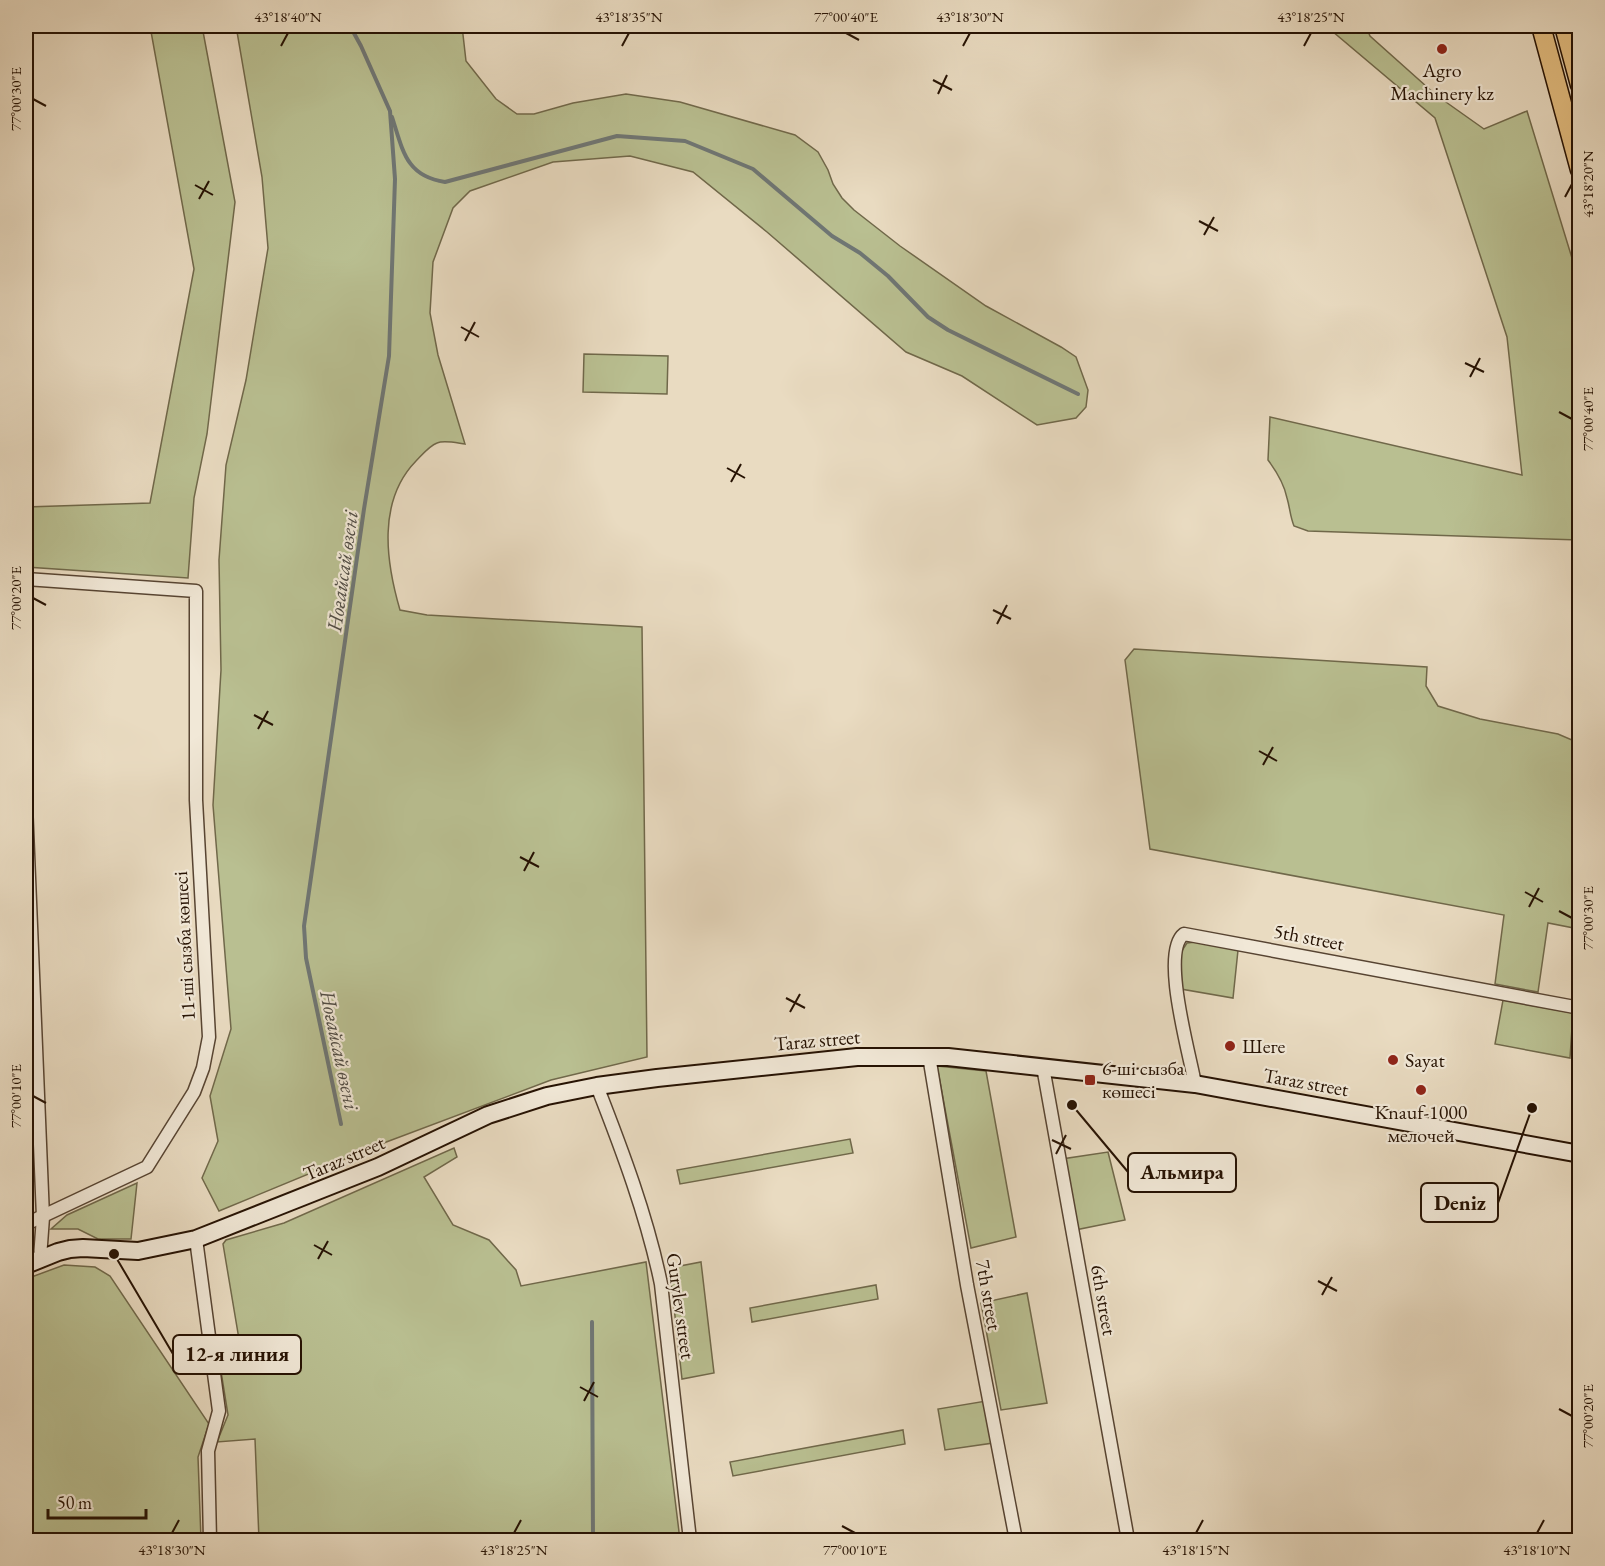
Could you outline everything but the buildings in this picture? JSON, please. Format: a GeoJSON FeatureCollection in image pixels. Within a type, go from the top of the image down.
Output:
{"type":"FeatureCollection","features":[{"type":"Feature","properties":{"kind":"main road"},"geometry":{"type":"LineString","coordinates":[[1541,26],[1580,170]]}},
{"type":"Feature","properties":{"kind":"main road"},"geometry":{"type":"LineString","coordinates":[[1564,26],[1580,85]]}},
{"type":"Feature","properties":{"kind":"street","name":"11-ші сызба көшесі"},"geometry":{"type":"LineString","coordinates":[[26,579],[196,591],[196,800],[209,1037],[203,1068],[194,1092],[147,1167],[26,1224]]}},
{"type":"Feature","properties":{"kind":"street"},"geometry":{"type":"LineString","coordinates":[[26,805],[43,1217],[33,1262]]}},
{"type":"Feature","properties":{"kind":"street","name":"5th street"},"geometry":{"type":"LineString","coordinates":[[1196,1084],[1174,971],[1177,942],[1184,934],[1580,1008]]}},
{"type":"Feature","properties":{"kind":"street","name":"Taraz street"},"geometry":{"type":"LineString","coordinates":[[33,1262],[70,1249],[138,1251],[196,1239],[378,1167],[488,1115],[547,1096],[597,1086],[839,1058],[929,1056],[1196,1084],[1580,1154]]}},
{"type":"Feature","properties":{"kind":"street","name":"7th street"},"geometry":{"type":"LineString","coordinates":[[929,1056],[967,1285],[1016,1540]]}},
{"type":"Feature","properties":{"kind":"street","name":"6th street"},"geometry":{"type":"LineString","coordinates":[[1043,1067],[1128,1540]]}},
{"type":"Feature","properties":{"kind":"street","name":"Gurylev street"},"geometry":{"type":"LineString","coordinates":[[597,1086],[643,1213],[661,1284],[690,1540]]}},
{"type":"Feature","properties":{"kind":"street"},"geometry":{"type":"LineString","coordinates":[[196,1239],[219,1411],[219,1418],[208,1451],[210,1540]]}},
{"type":"Feature","properties":{"kind":"green space"},"geometry":{"type":"Polygon","coordinates":[[[150,26],[202,26],[235,202],[207,434],[194,498],[188,578],[26,567],[26,507],[150,503],[194,269],[150,26]]]}},
{"type":"Feature","properties":{"kind":"green space"},"geometry":{"type":"Polygon","coordinates":[[[236,26],[462,26],[466,61],[496,99],[517,114],[534,114],[573,103],[626,94],[680,102],[795,135],[818,152],[833,184],[854,210],[900,246],[986,306],[1076,357],[1088,390],[1086,407],[1076,418],[1037,425],[962,376],[906,352],[767,232],[693,172],[630,156],[553,162],[470,191],[453,208],[433,262],[430,313],[438,355],[465,444],[440,442],[434,444],[416,461],[404,477],[395,494],[390,513],[388,532],[391,572],[400,610],[427,615],[642,627],[647,1057],[551,1080],[381,1144],[219,1211],[202,1178],[218,1141],[210,1096],[231,1029],[213,805],[221,670],[219,560],[226,465],[246,380],[268,248],[262,177],[236,26]]]}},
{"type":"Feature","properties":{"kind":"green space"},"geometry":{"type":"Polygon","coordinates":[[[1326,26],[1366,26],[1370,36],[1436,95],[1484,129],[1527,111],[1579,281],[1579,540],[1308,531],[1294,526],[1284,487],[1268,460],[1270,417],[1522,475],[1507,337],[1435,118],[1326,26]]]}},
{"type":"Feature","properties":{"kind":"green space"},"geometry":{"type":"Polygon","coordinates":[[[584,354],[668,356],[667,394],[583,392],[584,354]]]}},
{"type":"Feature","properties":{"kind":"green space"},"geometry":{"type":"Polygon","coordinates":[[[1134,649],[1427,667],[1426,686],[1438,706],[1480,719],[1558,734],[1579,743],[1579,929],[1548,923],[1538,992],[1495,984],[1504,915],[1150,849],[1125,660],[1134,649]]]}},
{"type":"Feature","properties":{"kind":"green space"},"geometry":{"type":"Polygon","coordinates":[[[1196,942],[1238,950],[1233,998],[1181,989],[1181,952],[1187,943],[1196,942]]]}},
{"type":"Feature","properties":{"kind":"green space"},"geometry":{"type":"Polygon","coordinates":[[[1503,1000],[1573,1013],[1570,1058],[1495,1044],[1503,1000]]]}},
{"type":"Feature","properties":{"kind":"green space"},"geometry":{"type":"Polygon","coordinates":[[[937,1066],[986,1071],[1016,1237],[971,1248],[937,1066]]]}},
{"type":"Feature","properties":{"kind":"green space"},"geometry":{"type":"Polygon","coordinates":[[[850,1139],[853,1153],[680,1184],[677,1170],[850,1139]]]}},
{"type":"Feature","properties":{"kind":"green space"},"geometry":{"type":"Polygon","coordinates":[[[454,1148],[457,1157],[424,1177],[453,1225],[489,1240],[516,1270],[521,1286],[646,1262],[680,1540],[259,1540],[255,1439],[217,1442],[228,1415],[220,1365],[243,1363],[223,1244],[226,1240],[284,1223],[454,1148]]]}},
{"type":"Feature","properties":{"kind":"green space"},"geometry":{"type":"Polygon","coordinates":[[[1108,1152],[1125,1220],[1075,1230],[1062,1159],[1108,1152]]]}},
{"type":"Feature","properties":{"kind":"green space"},"geometry":{"type":"Polygon","coordinates":[[[137,1183],[131,1239],[98,1239],[78,1229],[51,1229],[67,1215],[137,1183]]]}},
{"type":"Feature","properties":{"kind":"green space"},"geometry":{"type":"Polygon","coordinates":[[[701,1262],[714,1373],[682,1379],[670,1271],[680,1266],[701,1262]]]}},
{"type":"Feature","properties":{"kind":"green space"},"geometry":{"type":"Polygon","coordinates":[[[64,1265],[95,1267],[110,1276],[209,1424],[198,1457],[201,1540],[26,1540],[26,1279],[64,1265]]]}},
{"type":"Feature","properties":{"kind":"green space"},"geometry":{"type":"Polygon","coordinates":[[[876,1285],[878,1299],[752,1322],[750,1308],[876,1285]]]}},
{"type":"Feature","properties":{"kind":"green space"},"geometry":{"type":"Polygon","coordinates":[[[1027,1293],[1047,1403],[1001,1410],[981,1303],[1027,1293]]]}},
{"type":"Feature","properties":{"kind":"green space"},"geometry":{"type":"Polygon","coordinates":[[[986,1401],[993,1443],[945,1450],[938,1409],[986,1401]]]}},
{"type":"Feature","properties":{"kind":"green space"},"geometry":{"type":"Polygon","coordinates":[[[903,1430],[905,1444],[733,1476],[730,1462],[903,1430]]]}},
{"type":"Feature","properties":{"kind":"waterway","name":"Ноғайсай өзені"},"geometry":{"type":"LineString","coordinates":[[341,1124],[306,958],[304,926],[364,509],[389,356],[395,179],[390,111],[350,26]]}},
{"type":"Feature","properties":{"kind":"waterway"},"geometry":{"type":"LineString","coordinates":[[392,117],[403,151],[414,168],[432,179],[445,182],[617,136],[685,141],[753,169],[832,236],[860,253],[888,276],[928,317],[948,330],[1078,394]]}},
{"type":"Feature","properties":{"kind":"waterway","name":"Ноғайсай өзені"},"geometry":{"type":"LineString","coordinates":[[592,1322],[593,1540]]}},
{"type":"Feature","properties":{"kind":"place","name":"Agro Machinery kz"},"geometry":{"type":"Point","coordinates":[1442,49]}},
{"type":"Feature","properties":{"kind":"place","name":"Шеге"},"geometry":{"type":"Point","coordinates":[1230,1046]}},
{"type":"Feature","properties":{"kind":"place","name":"Sayat"},"geometry":{"type":"Point","coordinates":[1393,1060]}},
{"type":"Feature","properties":{"kind":"place","name":"6-ші сызба көшесі"},"geometry":{"type":"Point","coordinates":[1090,1080]}},
{"type":"Feature","properties":{"kind":"place","name":"Knauf-1000 мелочей"},"geometry":{"type":"Point","coordinates":[1421,1090]}},
{"type":"Feature","properties":{"kind":"place","name":"Альмира"},"geometry":{"type":"Point","coordinates":[1072,1105]}},
{"type":"Feature","properties":{"kind":"place","name":"Deniz"},"geometry":{"type":"Point","coordinates":[1532,1108]}},
{"type":"Feature","properties":{"kind":"place","name":"12-я линия"},"geometry":{"type":"Point","coordinates":[114,1254]}}]}
